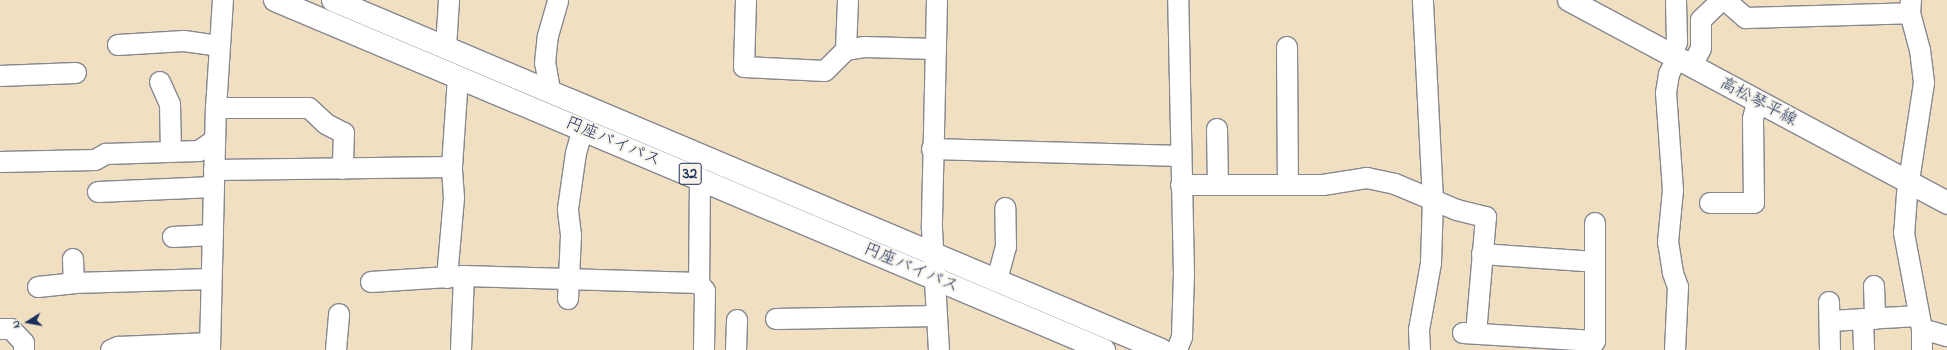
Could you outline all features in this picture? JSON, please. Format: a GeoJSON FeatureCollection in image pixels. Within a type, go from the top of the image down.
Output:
{"type":"FeatureCollection","features":[{"type":"Feature","properties":{"kind":"main road","name":"円座バイパス"},"geometry":{"type":"LineString","coordinates":[[275,0],[700,178],[1104,350]]}},
{"type":"Feature","properties":{"kind":"main road","name":"円座バイパス"},"geometry":{"type":"LineString","coordinates":[[333,0],[550,90],[1162,350]]}},
{"type":"Feature","properties":{"kind":"main road","name":"高松琴平線"},"geometry":{"type":"LineString","coordinates":[[1569,0],[1947,203]]}},
{"type":"Feature","properties":{"kind":"street"},"geometry":{"type":"LineString","coordinates":[[111,350],[118,347],[210,346],[216,108],[223,0]]}},
{"type":"Feature","properties":{"kind":"street"},"geometry":{"type":"LineString","coordinates":[[446,47],[449,0]]}},
{"type":"Feature","properties":{"kind":"street"},"geometry":{"type":"LineString","coordinates":[[550,90],[545,63],[548,36],[558,0]]}},
{"type":"Feature","properties":{"kind":"street"},"geometry":{"type":"LineString","coordinates":[[746,0],[744,67],[825,70],[846,50],[864,47],[936,49]]}},
{"type":"Feature","properties":{"kind":"street"},"geometry":{"type":"LineString","coordinates":[[846,50],[848,0]]}},
{"type":"Feature","properties":{"kind":"street"},"geometry":{"type":"LineString","coordinates":[[937,0],[932,149],[933,254],[939,350]]}},
{"type":"Feature","properties":{"kind":"street"},"geometry":{"type":"LineString","coordinates":[[1177,350],[1182,337],[1184,275],[1180,156],[1178,0]]}},
{"type":"Feature","properties":{"kind":"street"},"geometry":{"type":"LineString","coordinates":[[1420,350],[1419,330],[1431,263],[1432,200],[1423,0]]}},
{"type":"Feature","properties":{"kind":"street"},"geometry":{"type":"LineString","coordinates":[[1676,0],[1677,42],[1680,60]]}},
{"type":"Feature","properties":{"kind":"street"},"geometry":{"type":"LineString","coordinates":[[1676,350],[1678,287],[1673,273],[1668,242],[1673,190],[1666,93],[1669,74],[1680,60],[1701,48],[1701,20],[1722,0]]}},
{"type":"Feature","properties":{"kind":"street"},"geometry":{"type":"LineString","coordinates":[[1725,0],[1746,18],[1910,6],[1920,50],[1924,83],[1904,233],[1921,322],[1922,350]]}},
{"type":"Feature","properties":{"kind":"street"},"geometry":{"type":"LineString","coordinates":[[118,44],[184,41],[219,46]]}},
{"type":"Feature","properties":{"kind":"street"},"geometry":{"type":"LineString","coordinates":[[1287,47],[1288,185]]}},
{"type":"Feature","properties":{"kind":"street"},"geometry":{"type":"LineString","coordinates":[[0,76],[76,73]]}},
{"type":"Feature","properties":{"kind":"street"},"geometry":{"type":"LineString","coordinates":[[458,77],[452,166],[455,277],[461,350]]}},
{"type":"Feature","properties":{"kind":"street"},"geometry":{"type":"LineString","coordinates":[[160,82],[170,104],[171,152]]}},
{"type":"Feature","properties":{"kind":"street"},"geometry":{"type":"LineString","coordinates":[[1710,203],[1754,203],[1752,119],[1757,101]]}},
{"type":"Feature","properties":{"kind":"street"},"geometry":{"type":"LineString","coordinates":[[216,108],[309,108],[326,124],[344,133],[343,170]]}},
{"type":"Feature","properties":{"kind":"street"},"geometry":{"type":"LineString","coordinates":[[568,290],[571,236],[568,209],[576,153],[583,129]]}},
{"type":"Feature","properties":{"kind":"street"},"geometry":{"type":"LineString","coordinates":[[1217,129],[1218,185]]}},
{"type":"Feature","properties":{"kind":"street"},"geometry":{"type":"LineString","coordinates":[[0,162],[96,160],[106,154],[199,151],[215,140]]}},
{"type":"Feature","properties":{"kind":"street"},"geometry":{"type":"LineString","coordinates":[[932,149],[1180,156]]}},
{"type":"Feature","properties":{"kind":"street"},"geometry":{"type":"LineString","coordinates":[[98,192],[214,178],[343,170],[452,166]]}},
{"type":"Feature","properties":{"kind":"street"},"geometry":{"type":"LineString","coordinates":[[700,178],[699,283],[705,291],[704,350]]}},
{"type":"Feature","properties":{"kind":"street"},"geometry":{"type":"LineString","coordinates":[[1181,185],[1323,184],[1367,178],[1394,184],[1432,200],[1486,217],[1482,254],[1469,333],[1592,345],[1595,223]]}},
{"type":"Feature","properties":{"kind":"street"},"geometry":{"type":"LineString","coordinates":[[997,280],[1006,247],[1004,208]]}},
{"type":"Feature","properties":{"kind":"street"},"geometry":{"type":"LineString","coordinates":[[172,236],[213,235]]}},
{"type":"Feature","properties":{"kind":"street"},"geometry":{"type":"LineString","coordinates":[[1482,254],[1595,262]]}},
{"type":"Feature","properties":{"kind":"street"},"geometry":{"type":"LineString","coordinates":[[73,259],[74,283]]}},
{"type":"Feature","properties":{"kind":"street"},"geometry":{"type":"LineString","coordinates":[[371,282],[455,277],[568,290],[602,279],[699,283]]}},
{"type":"Feature","properties":{"kind":"street"},"geometry":{"type":"LineString","coordinates":[[38,287],[74,283],[211,279]]}},
{"type":"Feature","properties":{"kind":"street"},"geometry":{"type":"LineString","coordinates":[[1864,350],[1874,286]]}},
{"type":"Feature","properties":{"kind":"street"},"geometry":{"type":"LineString","coordinates":[[1829,302],[1830,350]]}},
{"type":"Feature","properties":{"kind":"street"},"geometry":{"type":"LineString","coordinates":[[336,350],[339,314]]}},
{"type":"Feature","properties":{"kind":"street"},"geometry":{"type":"LineString","coordinates":[[776,319],[936,316]]}},
{"type":"Feature","properties":{"kind":"street"},"geometry":{"type":"LineString","coordinates":[[1830,321],[1869,319],[1921,322],[1947,336]]}},
{"type":"Feature","properties":{"kind":"street"},"geometry":{"type":"LineString","coordinates":[[736,350],[737,320]]}},
{"type":"Feature","properties":{"kind":"street"},"geometry":{"type":"LineString","coordinates":[[0,329],[11,329],[24,343],[24,350]]}}]}
